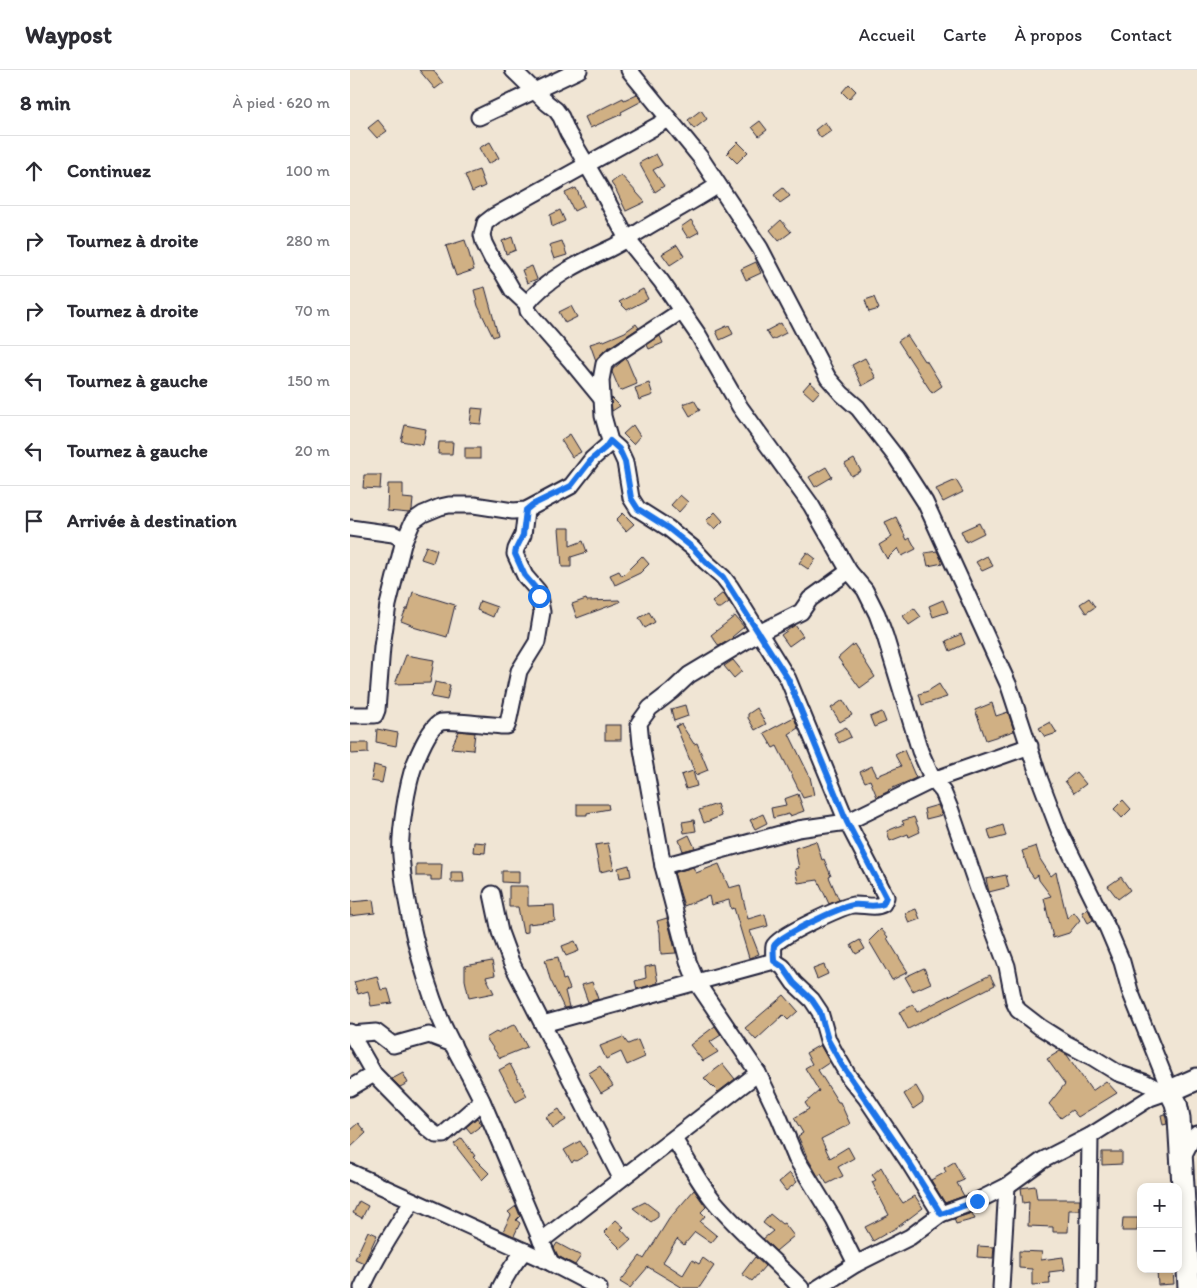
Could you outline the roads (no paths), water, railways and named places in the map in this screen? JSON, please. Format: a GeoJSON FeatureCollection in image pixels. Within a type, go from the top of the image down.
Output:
{"type":"FeatureCollection","features":[{"type":"Feature","properties":{"kind":"street"},"geometry":{"type":"LineString","coordinates":[[513,70],[556,110],[626,239],[662,281],[699,336],[740,407],[811,505],[849,571],[865,590],[877,614],[898,674],[920,751],[933,780],[943,792],[951,811],[1007,966],[1014,1002],[1018,1010],[1040,1028],[1118,1073],[1167,1092]]}},
{"type":"Feature","properties":{"kind":"street"},"geometry":{"type":"LineString","coordinates":[[479,117],[579,70]]}},
{"type":"Feature","properties":{"kind":"street"},"geometry":{"type":"LineString","coordinates":[[629,70],[700,157],[760,248],[828,378],[858,408],[896,457],[925,502],[1009,686],[1040,780],[1059,830],[1122,962],[1130,991],[1167,1092],[1176,1103],[1182,1159],[1189,1288]]}},
{"type":"Feature","properties":{"kind":"street"},"geometry":{"type":"LineString","coordinates":[[602,399],[535,320],[528,311],[527,304],[513,292],[492,259],[484,244],[482,235],[485,223],[494,216],[669,119]]}},
{"type":"Feature","properties":{"kind":"street"},"geometry":{"type":"LineString","coordinates":[[527,304],[540,290],[576,266],[696,201],[718,185]]}},
{"type":"Feature","properties":{"kind":"street"},"geometry":{"type":"LineString","coordinates":[[682,312],[610,358],[604,364],[602,399],[605,426],[610,441],[619,449],[625,462],[631,498],[638,509],[668,528],[693,548],[723,577],[788,679],[847,822],[886,897],[886,901],[879,906],[852,905],[789,933],[779,939],[774,946],[774,961]]}},
{"type":"Feature","properties":{"kind":"street"},"geometry":{"type":"LineString","coordinates":[[350,715],[375,715],[377,710],[382,647],[388,605],[403,544],[413,522],[423,514],[449,505],[474,505],[513,511],[526,510],[532,505],[571,486],[592,459],[610,441]]}},
{"type":"Feature","properties":{"kind":"street"},"geometry":{"type":"LineString","coordinates":[[526,510],[523,535],[515,554],[525,576],[538,591],[542,612],[538,642],[519,670],[506,726],[453,722],[442,722],[436,725],[418,755],[412,770],[404,808],[400,854],[420,958],[441,1019],[482,1101],[551,1263]]}},
{"type":"Feature","properties":{"kind":"street"},"geometry":{"type":"LineString","coordinates":[[350,528],[393,534],[401,538],[403,544]]}},
{"type":"Feature","properties":{"kind":"street"},"geometry":{"type":"LineString","coordinates":[[849,571],[816,594],[801,612],[759,633],[689,675],[650,708],[639,723],[641,744],[663,866],[688,961],[697,983],[758,1073],[780,1117],[796,1158],[834,1220],[856,1264]]}},
{"type":"Feature","properties":{"kind":"street"},"geometry":{"type":"LineString","coordinates":[[663,866],[798,829],[847,822],[933,780],[1030,746]]}},
{"type":"Feature","properties":{"kind":"street"},"geometry":{"type":"LineString","coordinates":[[492,894],[500,932],[511,962],[621,1178]]}},
{"type":"Feature","properties":{"kind":"street"},"geometry":{"type":"LineString","coordinates":[[542,1024],[774,961],[783,967],[794,983],[812,1000],[820,1012],[828,1040],[840,1061],[908,1161],[941,1214]]}},
{"type":"Feature","properties":{"kind":"street"},"geometry":{"type":"LineString","coordinates":[[453,1044],[429,1035],[393,1045],[376,1032],[351,1033],[374,1074],[418,1120],[436,1135],[443,1135],[482,1101]]}},
{"type":"Feature","properties":{"kind":"street"},"geometry":{"type":"LineString","coordinates":[[541,1241],[758,1073]]}},
{"type":"Feature","properties":{"kind":"street"},"geometry":{"type":"LineString","coordinates":[[350,1088],[374,1074]]}},
{"type":"Feature","properties":{"kind":"street"},"geometry":{"type":"LineString","coordinates":[[818,1288],[856,1264],[910,1237],[941,1214],[953,1211],[1007,1186],[1043,1160],[1090,1136],[1150,1098],[1197,1079]]}},
{"type":"Feature","properties":{"kind":"street"},"geometry":{"type":"LineString","coordinates":[[1182,1159],[1191,1141],[1197,1134]]}},
{"type":"Feature","properties":{"kind":"street"},"geometry":{"type":"LineString","coordinates":[[1088,1288],[1090,1136]]}},
{"type":"Feature","properties":{"kind":"street"},"geometry":{"type":"LineString","coordinates":[[674,1139],[712,1199],[747,1237],[776,1262],[801,1288]]}},
{"type":"Feature","properties":{"kind":"street"},"geometry":{"type":"LineString","coordinates":[[350,1172],[551,1263],[599,1288]]}},
{"type":"Feature","properties":{"kind":"street"},"geometry":{"type":"LineString","coordinates":[[1001,1288],[1007,1186]]}},
{"type":"Feature","properties":{"kind":"street"},"geometry":{"type":"LineString","coordinates":[[362,1288],[389,1237],[413,1201]]}},
{"type":"Feature","properties":{"kind":"street"},"geometry":{"type":"LineString","coordinates":[[500,1288],[505,1276],[525,1251]]}}]}
